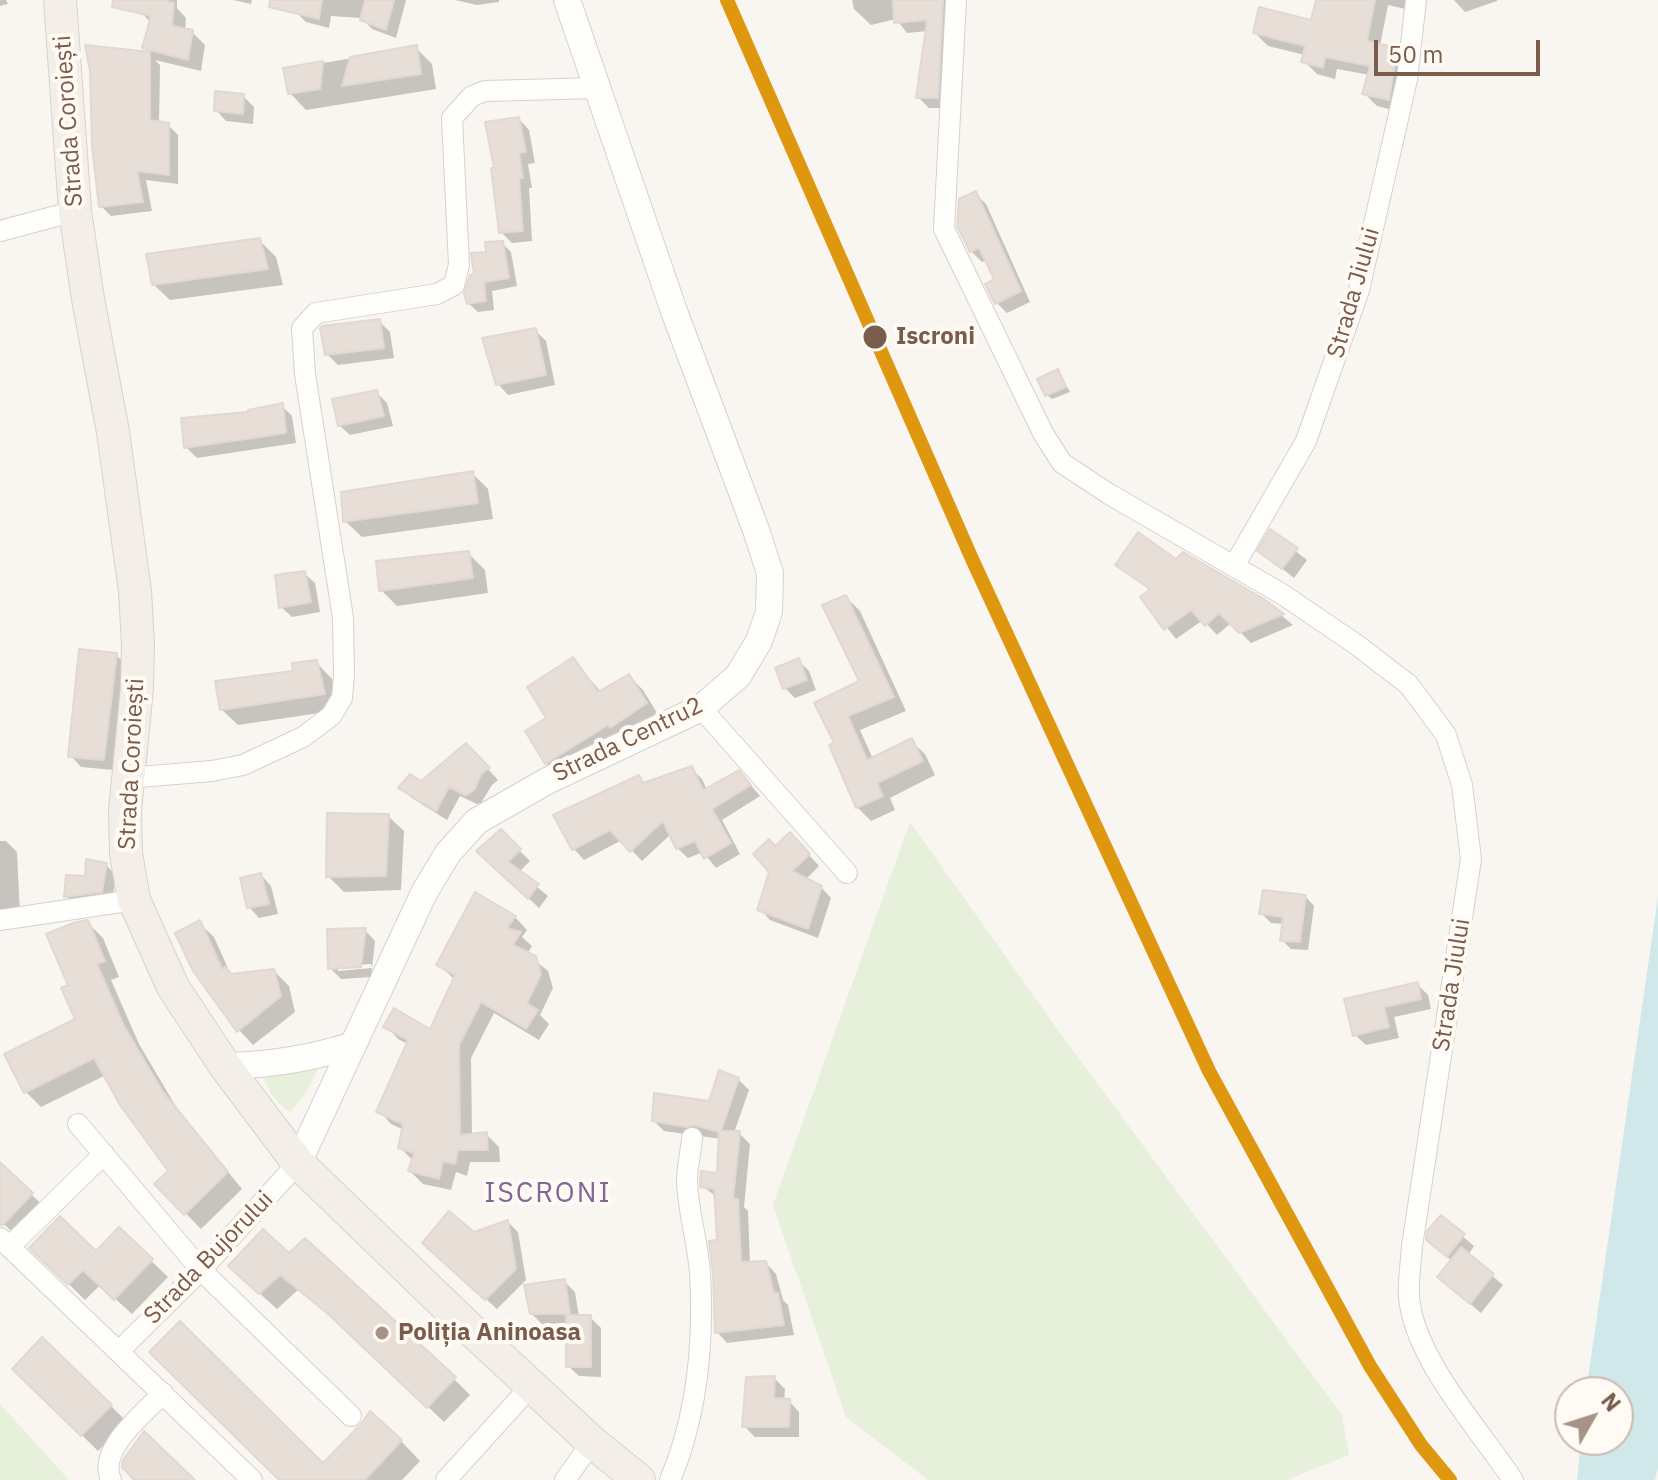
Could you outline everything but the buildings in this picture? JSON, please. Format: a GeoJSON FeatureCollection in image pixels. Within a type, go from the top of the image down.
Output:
{"type":"FeatureCollection","features":[{"type":"Feature","properties":{"kind":"main road","name":"Strada Coroiești"},"geometry":{"type":"LineString","coordinates":[[60,0],[75,211],[113,432],[135,591],[137,688],[127,778],[126,853],[134,900],[173,987],[225,1066],[298,1163],[379,1244],[531,1386],[639,1480]]}},
{"type":"Feature","properties":{"kind":"street","name":"Strada Centru2"},"geometry":{"type":"LineString","coordinates":[[298,1163],[424,893],[448,853],[477,821],[547,781],[701,708],[738,676],[759,641],[769,612],[770,573],[756,530],[674,311],[567,0]]}},
{"type":"Feature","properties":{"kind":"street","name":"Strada Jiului"},"geometry":{"type":"LineString","coordinates":[[956,0],[944,229],[1031,408],[1062,463],[1344,636],[1409,685],[1446,735],[1462,785],[1471,859],[1412,1246],[1409,1297],[1417,1336],[1443,1380],[1513,1480]]}},
{"type":"Feature","properties":{"kind":"street","name":"Strada Jiului"},"geometry":{"type":"LineString","coordinates":[[1234,566],[1306,441],[1359,290],[1407,79],[1416,0]]}},
{"type":"Feature","properties":{"kind":"street"},"geometry":{"type":"LineString","coordinates":[[127,778],[212,771],[243,765],[303,737],[331,716],[342,698],[343,618],[305,374],[302,328],[316,313],[437,294],[454,285],[459,265],[452,118],[472,96],[485,91],[598,88]]}},
{"type":"Feature","properties":{"kind":"street"},"geometry":{"type":"LineString","coordinates":[[0,231],[75,211]]}},
{"type":"Feature","properties":{"kind":"street"},"geometry":{"type":"LineString","coordinates":[[701,708],[847,873]]}},
{"type":"Feature","properties":{"kind":"street"},"geometry":{"type":"LineString","coordinates":[[0,920],[134,900]]}},
{"type":"Feature","properties":{"kind":"street"},"geometry":{"type":"LineString","coordinates":[[225,1066],[269,1065],[317,1057],[353,1045]]}},
{"type":"Feature","properties":{"kind":"street"},"geometry":{"type":"LineString","coordinates":[[78,1124],[201,1270],[351,1416]]}},
{"type":"Feature","properties":{"kind":"street"},"geometry":{"type":"LineString","coordinates":[[670,1480],[682,1451],[690,1413],[701,1326],[700,1272],[687,1181],[692,1138]]}},
{"type":"Feature","properties":{"kind":"street"},"geometry":{"type":"LineString","coordinates":[[104,1154],[5,1242],[252,1480]]}},
{"type":"Feature","properties":{"kind":"street","name":"Strada Bujorului"},"geometry":{"type":"LineString","coordinates":[[119,1351],[201,1270],[298,1163]]}},
{"type":"Feature","properties":{"kind":"street"},"geometry":{"type":"LineString","coordinates":[[446,1480],[531,1386]]}},
{"type":"Feature","properties":{"kind":"street"},"geometry":{"type":"LineString","coordinates":[[111,1480],[108,1464],[118,1440],[163,1393]]}},
{"type":"Feature","properties":{"kind":"street"},"geometry":{"type":"LineString","coordinates":[[565,1480],[592,1442]]}},
{"type":"Feature","properties":{"kind":"green space"},"geometry":{"type":"Polygon","coordinates":[[[910,822],[1060,1033],[1342,1415],[1349,1455],[1287,1480],[928,1480],[846,1417],[773,1205],[910,822]]]}},
{"type":"Feature","properties":{"kind":"green space"},"geometry":{"type":"Polygon","coordinates":[[[319,1067],[291,1112],[276,1100],[261,1072],[319,1067]]]}},
{"type":"Feature","properties":{"kind":"green space"},"geometry":{"type":"Polygon","coordinates":[[[0,1404],[69,1480],[0,1480],[0,1404]]]}},
{"type":"Feature","properties":{"kind":"water"},"geometry":{"type":"Polygon","coordinates":[[[1658,897],[1658,1467],[1655,1480],[1577,1480],[1579,1456],[1634,1456],[1634,1376],[1588,1376],[1658,897]]]}},
{"type":"Feature","properties":{"kind":"transit line"},"geometry":{"type":"LineString","coordinates":[[727,0],[972,559],[1209,1071],[1370,1366],[1421,1445],[1450,1480]]}},
{"type":"Feature","properties":{"kind":"place","name":"Iscroni"},"geometry":{"type":"Point","coordinates":[875,337]}},
{"type":"Feature","properties":{"kind":"place","name":"Poliția Aninoasa"},"geometry":{"type":"Point","coordinates":[382,1333]}},
{"type":"Feature","properties":{"kind":"district","name":"ISCRONI"},"geometry":{"type":"Point","coordinates":[548,1194]}}]}
